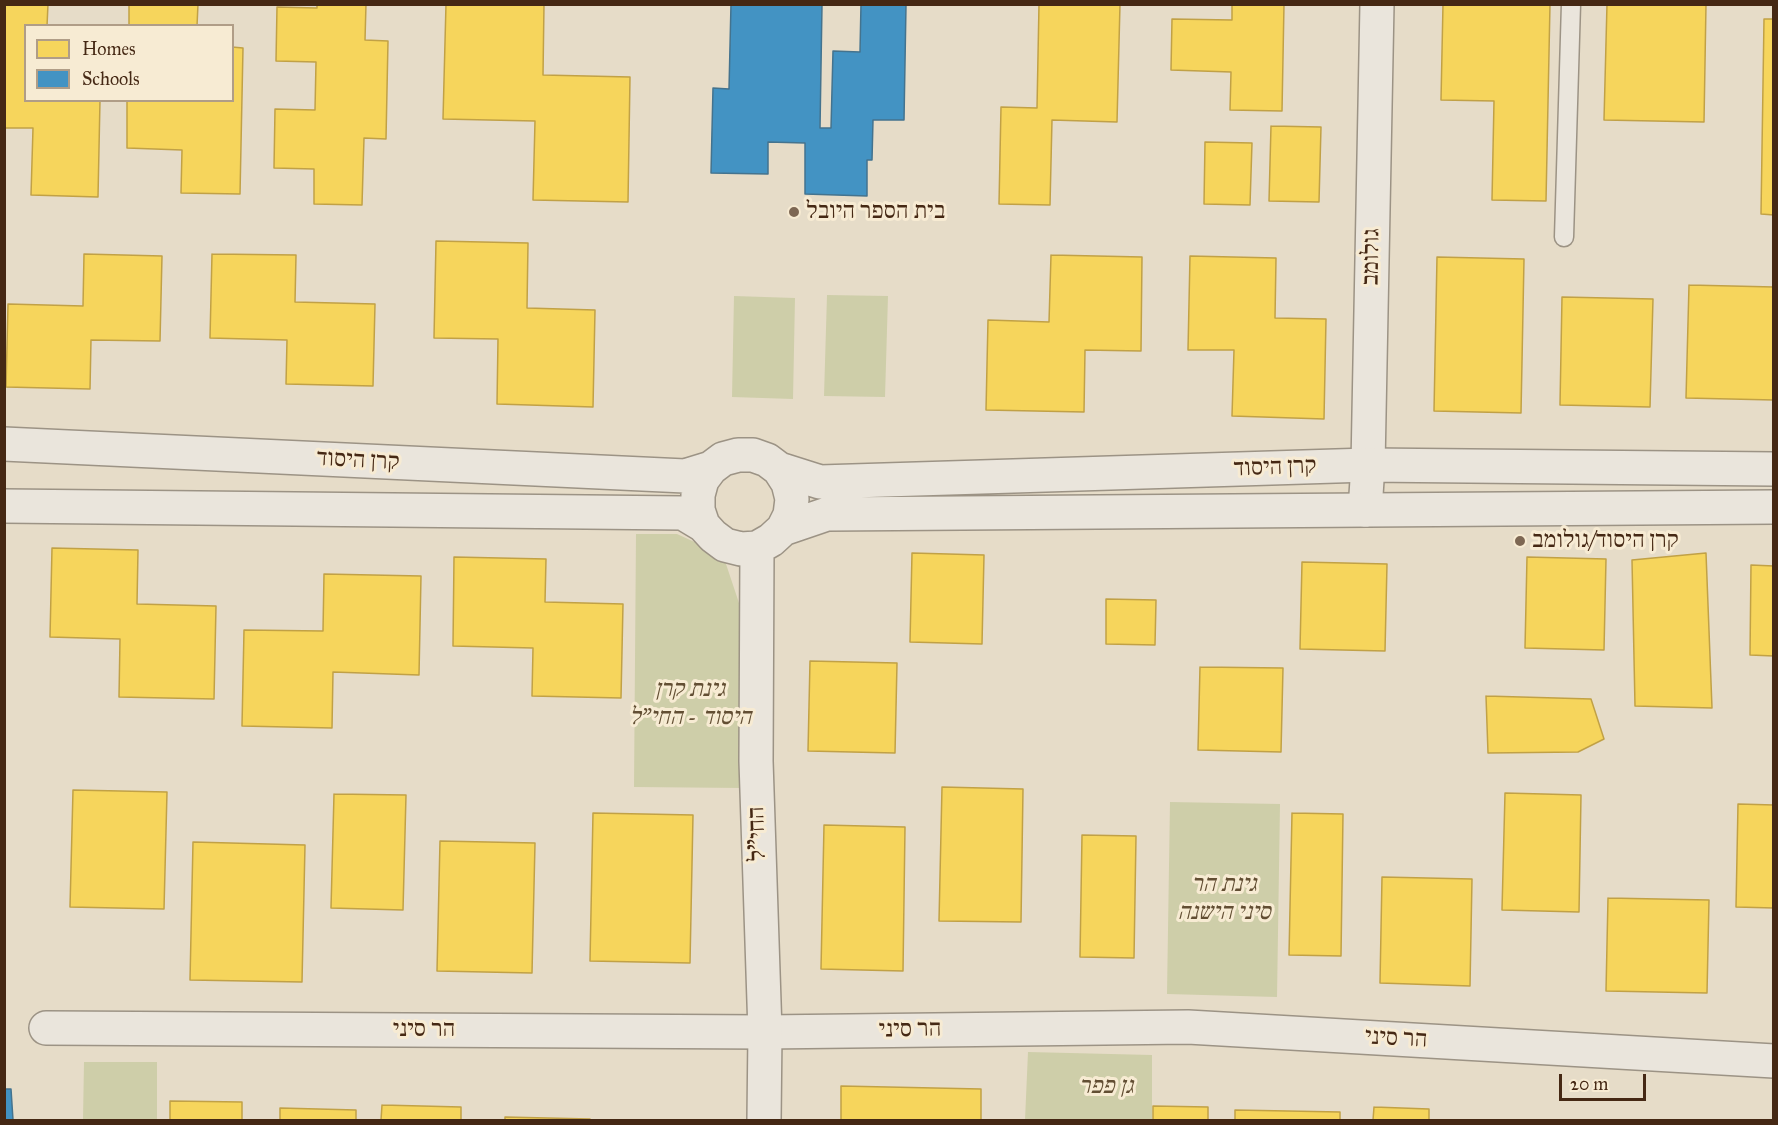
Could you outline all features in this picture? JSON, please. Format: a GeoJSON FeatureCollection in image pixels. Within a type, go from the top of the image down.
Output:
{"type":"FeatureCollection","features":[{"type":"Feature","properties":{"kind":"street","name":"גולומב"},"geometry":{"type":"LineString","coordinates":[[1365,510],[1368,465],[1377,4]]}},
{"type":"Feature","properties":{"kind":"street","name":"קרן היסוד"},"geometry":{"type":"LineString","coordinates":[[4,444],[685,476],[711,468]]}},
{"type":"Feature","properties":{"kind":"street"},"geometry":{"type":"LineString","coordinates":[[745,455],[767,460],[779,469],[788,483],[792,498],[790,515],[770,538],[741,549],[725,545],[712,537],[703,525],[698,510],[698,495],[702,480],[711,468],[723,459],[745,455]]}},
{"type":"Feature","properties":{"kind":"street","name":"קרן היסוד"},"geometry":{"type":"LineString","coordinates":[[779,469],[820,482],[1368,465],[1773,470]]}},
{"type":"Feature","properties":{"kind":"street","name":"קרן היסוד"},"geometry":{"type":"LineString","coordinates":[[4,506],[683,513],[703,525]]}},
{"type":"Feature","properties":{"kind":"street","name":"קרן היסוד"},"geometry":{"type":"LineString","coordinates":[[770,538],[827,514],[1773,507]]}},
{"type":"Feature","properties":{"kind":"street","name":"החי\"ל"},"geometry":{"type":"LineString","coordinates":[[764,1120],[765,1032],[756,761],[770,538]]}},
{"type":"Feature","properties":{"kind":"street","name":"הר סיני"},"geometry":{"type":"LineString","coordinates":[[46,1028],[765,1032],[1188,1026],[1773,1060]]}},
{"type":"Feature","properties":{"kind":"lane"},"geometry":{"type":"LineString","coordinates":[[1564,237],[1570,4]]}},
{"type":"Feature","properties":{"kind":"green space"},"geometry":{"type":"Polygon","coordinates":[[[827,295],[888,296],[885,397],[824,396],[827,295]]]}},
{"type":"Feature","properties":{"kind":"green space"},"geometry":{"type":"Polygon","coordinates":[[[734,296],[795,298],[793,399],[732,397],[734,296]]]}},
{"type":"Feature","properties":{"kind":"green space","name":"גינת קרן היסוד - החי\"ל"},"geometry":{"type":"Polygon","coordinates":[[[636,534],[677,534],[723,555],[745,621],[743,788],[634,787],[636,534]]]}},
{"type":"Feature","properties":{"kind":"green space","name":"גינת הר סיני הישנה"},"geometry":{"type":"Polygon","coordinates":[[[1170,802],[1280,804],[1277,997],[1167,994],[1170,802]]]}},
{"type":"Feature","properties":{"kind":"green space","name":"גן פפר"},"geometry":{"type":"Polygon","coordinates":[[[1028,1052],[1152,1055],[1152,1120],[1025,1120],[1028,1052]]]}},
{"type":"Feature","properties":{"kind":"green space"},"geometry":{"type":"Polygon","coordinates":[[[84,1062],[157,1062],[157,1120],[83,1120],[84,1062]]]}},
{"type":"Feature","properties":{"kind":"building: Homes"},"geometry":{"type":"Polygon","coordinates":[[[4,4],[48,4],[47,24],[24,24],[24,102],[100,102],[98,197],[31,195],[33,128],[4,128],[4,4]]]}},
{"type":"Feature","properties":{"kind":"building: Homes"},"geometry":{"type":"Polygon","coordinates":[[[129,4],[198,4],[197,24],[129,24],[129,4]]]}},
{"type":"Feature","properties":{"kind":"building: Homes"},"geometry":{"type":"Polygon","coordinates":[[[317,4],[366,4],[365,40],[388,41],[386,139],[364,138],[362,205],[314,204],[314,169],[274,168],[275,109],[315,110],[316,62],[276,61],[277,7],[317,8],[317,4]]]}},
{"type":"Feature","properties":{"kind":"building: Homes"},"geometry":{"type":"Polygon","coordinates":[[[446,4],[544,4],[543,75],[630,77],[628,202],[533,200],[535,121],[443,119],[446,4]]]}},
{"type":"Feature","properties":{"kind":"building: Homes"},"geometry":{"type":"Polygon","coordinates":[[[1039,4],[1120,4],[1117,122],[1052,120],[1050,205],[999,204],[1001,107],[1037,108],[1039,4]]]}},
{"type":"Feature","properties":{"kind":"building: Homes"},"geometry":{"type":"Polygon","coordinates":[[[1232,4],[1284,4],[1282,111],[1230,110],[1231,72],[1171,70],[1172,19],[1232,20],[1232,4]]]}},
{"type":"Feature","properties":{"kind":"building: Homes"},"geometry":{"type":"Polygon","coordinates":[[[1443,4],[1550,4],[1546,201],[1492,200],[1494,101],[1441,100],[1443,4]]]}},
{"type":"Feature","properties":{"kind":"building: Homes"},"geometry":{"type":"Polygon","coordinates":[[[1607,4],[1706,4],[1704,122],[1604,120],[1607,4]]]}},
{"type":"Feature","properties":{"kind":"building: Homes"},"geometry":{"type":"Polygon","coordinates":[[[1764,19],[1774,19],[1774,215],[1761,214],[1764,19]]]}},
{"type":"Feature","properties":{"kind":"building: Homes"},"geometry":{"type":"Polygon","coordinates":[[[234,47],[243,48],[240,194],[181,193],[182,150],[127,148],[127,102],[234,102],[234,47]]]}},
{"type":"Feature","properties":{"kind":"building: Homes"},"geometry":{"type":"Polygon","coordinates":[[[1271,126],[1321,127],[1319,202],[1269,201],[1271,126]]]}},
{"type":"Feature","properties":{"kind":"building: Homes"},"geometry":{"type":"Polygon","coordinates":[[[1205,142],[1252,143],[1250,205],[1204,204],[1205,142]]]}},
{"type":"Feature","properties":{"kind":"building: Homes"},"geometry":{"type":"Polygon","coordinates":[[[436,241],[528,243],[527,308],[595,310],[593,407],[497,404],[498,339],[434,338],[436,241]]]}},
{"type":"Feature","properties":{"kind":"building: Homes"},"geometry":{"type":"Polygon","coordinates":[[[84,254],[162,256],[160,341],[91,340],[90,389],[6,387],[8,304],[83,306],[84,254]]]}},
{"type":"Feature","properties":{"kind":"building: Homes"},"geometry":{"type":"Polygon","coordinates":[[[212,254],[296,255],[295,302],[375,304],[373,386],[286,384],[287,340],[210,338],[212,254]]]}},
{"type":"Feature","properties":{"kind":"building: Homes"},"geometry":{"type":"Polygon","coordinates":[[[1051,255],[1142,257],[1141,351],[1085,350],[1084,412],[986,410],[988,320],[1049,322],[1051,255]]]}},
{"type":"Feature","properties":{"kind":"building: Homes"},"geometry":{"type":"Polygon","coordinates":[[[1190,256],[1276,258],[1275,318],[1326,319],[1324,419],[1232,416],[1234,350],[1188,350],[1190,256]]]}},
{"type":"Feature","properties":{"kind":"building: Homes"},"geometry":{"type":"Polygon","coordinates":[[[1437,257],[1524,259],[1521,413],[1434,411],[1437,257]]]}},
{"type":"Feature","properties":{"kind":"building: Homes"},"geometry":{"type":"Polygon","coordinates":[[[1689,285],[1774,287],[1774,400],[1686,398],[1689,285]]]}},
{"type":"Feature","properties":{"kind":"building: Homes"},"geometry":{"type":"Polygon","coordinates":[[[1562,297],[1653,299],[1650,407],[1560,405],[1562,297]]]}},
{"type":"Feature","properties":{"kind":"building: Homes"},"geometry":{"type":"Polygon","coordinates":[[[52,548],[138,550],[137,604],[216,606],[214,699],[119,697],[120,639],[50,637],[52,548]]]}},
{"type":"Feature","properties":{"kind":"building: Homes"},"geometry":{"type":"Polygon","coordinates":[[[912,553],[984,555],[982,644],[910,642],[912,553]]]}},
{"type":"Feature","properties":{"kind":"building: Homes"},"geometry":{"type":"Polygon","coordinates":[[[1706,553],[1712,708],[1635,706],[1632,560],[1706,553]]]}},
{"type":"Feature","properties":{"kind":"building: Homes"},"geometry":{"type":"Polygon","coordinates":[[[454,557],[546,559],[545,602],[623,604],[621,698],[532,696],[533,648],[453,646],[454,557]]]}},
{"type":"Feature","properties":{"kind":"building: Homes"},"geometry":{"type":"Polygon","coordinates":[[[1527,557],[1606,559],[1604,650],[1525,648],[1527,557]]]}},
{"type":"Feature","properties":{"kind":"building: Homes"},"geometry":{"type":"Polygon","coordinates":[[[1302,562],[1387,564],[1385,651],[1300,649],[1302,562]]]}},
{"type":"Feature","properties":{"kind":"building: Homes"},"geometry":{"type":"Polygon","coordinates":[[[1751,565],[1774,566],[1774,656],[1750,655],[1751,565]]]}},
{"type":"Feature","properties":{"kind":"building: Homes"},"geometry":{"type":"Polygon","coordinates":[[[324,574],[421,576],[419,675],[333,672],[332,728],[242,726],[244,630],[323,631],[324,574]]]}},
{"type":"Feature","properties":{"kind":"building: Homes"},"geometry":{"type":"Polygon","coordinates":[[[1106,599],[1156,600],[1155,645],[1106,644],[1106,599]]]}},
{"type":"Feature","properties":{"kind":"building: Homes"},"geometry":{"type":"Polygon","coordinates":[[[810,661],[897,663],[895,753],[808,751],[810,661]]]}},
{"type":"Feature","properties":{"kind":"building: Homes"},"geometry":{"type":"Polygon","coordinates":[[[1200,667],[1283,668],[1281,752],[1198,750],[1200,667]]]}},
{"type":"Feature","properties":{"kind":"building: Homes"},"geometry":{"type":"Polygon","coordinates":[[[1486,696],[1591,699],[1604,739],[1578,752],[1488,753],[1486,696]]]}},
{"type":"Feature","properties":{"kind":"building: Homes"},"geometry":{"type":"Polygon","coordinates":[[[942,787],[1023,789],[1021,922],[939,921],[942,787]]]}},
{"type":"Feature","properties":{"kind":"building: Homes"},"geometry":{"type":"Polygon","coordinates":[[[73,790],[167,792],[164,909],[70,907],[73,790]]]}},
{"type":"Feature","properties":{"kind":"building: Homes"},"geometry":{"type":"Polygon","coordinates":[[[1505,793],[1581,795],[1579,912],[1502,910],[1505,793]]]}},
{"type":"Feature","properties":{"kind":"building: Homes"},"geometry":{"type":"Polygon","coordinates":[[[334,794],[406,795],[403,910],[331,908],[334,794]]]}},
{"type":"Feature","properties":{"kind":"building: Homes"},"geometry":{"type":"Polygon","coordinates":[[[1738,804],[1774,805],[1774,908],[1736,907],[1738,804]]]}},
{"type":"Feature","properties":{"kind":"building: Homes"},"geometry":{"type":"Polygon","coordinates":[[[593,813],[693,815],[690,963],[590,961],[593,813]]]}},
{"type":"Feature","properties":{"kind":"building: Homes"},"geometry":{"type":"Polygon","coordinates":[[[1292,813],[1343,814],[1341,956],[1289,955],[1292,813]]]}},
{"type":"Feature","properties":{"kind":"building: Homes"},"geometry":{"type":"Polygon","coordinates":[[[824,825],[905,827],[903,971],[821,969],[824,825]]]}},
{"type":"Feature","properties":{"kind":"building: Homes"},"geometry":{"type":"Polygon","coordinates":[[[1082,835],[1136,836],[1134,958],[1080,957],[1082,835]]]}},
{"type":"Feature","properties":{"kind":"building: Homes"},"geometry":{"type":"Polygon","coordinates":[[[440,841],[535,843],[532,973],[437,971],[440,841]]]}},
{"type":"Feature","properties":{"kind":"building: Homes"},"geometry":{"type":"Polygon","coordinates":[[[193,842],[305,845],[302,982],[190,980],[193,842]]]}},
{"type":"Feature","properties":{"kind":"building: Homes"},"geometry":{"type":"Polygon","coordinates":[[[1382,877],[1472,879],[1470,986],[1380,983],[1382,877]]]}},
{"type":"Feature","properties":{"kind":"building: Homes"},"geometry":{"type":"Polygon","coordinates":[[[1608,898],[1709,900],[1707,993],[1606,991],[1608,898]]]}},
{"type":"Feature","properties":{"kind":"building: Homes"},"geometry":{"type":"Polygon","coordinates":[[[841,1086],[981,1089],[981,1120],[841,1120],[841,1086]]]}},
{"type":"Feature","properties":{"kind":"building: Homes"},"geometry":{"type":"Polygon","coordinates":[[[170,1101],[242,1102],[242,1120],[170,1120],[170,1101]]]}},
{"type":"Feature","properties":{"kind":"building: Homes"},"geometry":{"type":"Polygon","coordinates":[[[382,1105],[461,1107],[461,1120],[381,1120],[382,1105]]]}},
{"type":"Feature","properties":{"kind":"building: Homes"},"geometry":{"type":"Polygon","coordinates":[[[1153,1106],[1208,1107],[1208,1120],[1153,1120],[1153,1106]]]}},
{"type":"Feature","properties":{"kind":"building: Homes"},"geometry":{"type":"Polygon","coordinates":[[[1374,1107],[1429,1109],[1429,1120],[1373,1120],[1374,1107]]]}},
{"type":"Feature","properties":{"kind":"building: Homes"},"geometry":{"type":"Polygon","coordinates":[[[280,1108],[356,1110],[356,1120],[280,1120],[280,1108]]]}},
{"type":"Feature","properties":{"kind":"building: Homes"},"geometry":{"type":"Polygon","coordinates":[[[1235,1110],[1340,1112],[1340,1120],[1235,1120],[1235,1110]]]}},
{"type":"Feature","properties":{"kind":"building: Homes"},"geometry":{"type":"Polygon","coordinates":[[[505,1117],[590,1119],[590,1120],[505,1120],[505,1117]]]}},
{"type":"Feature","properties":{"kind":"building: Schools"},"geometry":{"type":"Polygon","coordinates":[[[731,4],[822,5],[820,128],[831,128],[833,51],[860,52],[861,4],[906,5],[904,120],[873,120],[872,160],[867,160],[867,196],[805,194],[805,143],[768,142],[768,174],[711,173],[713,88],[729,89],[731,4]]]}},
{"type":"Feature","properties":{"kind":"building: Schools"},"geometry":{"type":"Polygon","coordinates":[[[4,1089],[11,1089],[13,1120],[4,1120],[4,1089]]]}},
{"type":"Feature","properties":{"kind":"place","name":"בית הספר היובל"},"geometry":{"type":"Point","coordinates":[794,212]}},
{"type":"Feature","properties":{"kind":"place","name":"קרן היסוד/גולומב"},"geometry":{"type":"Point","coordinates":[1520,541]}}]}
